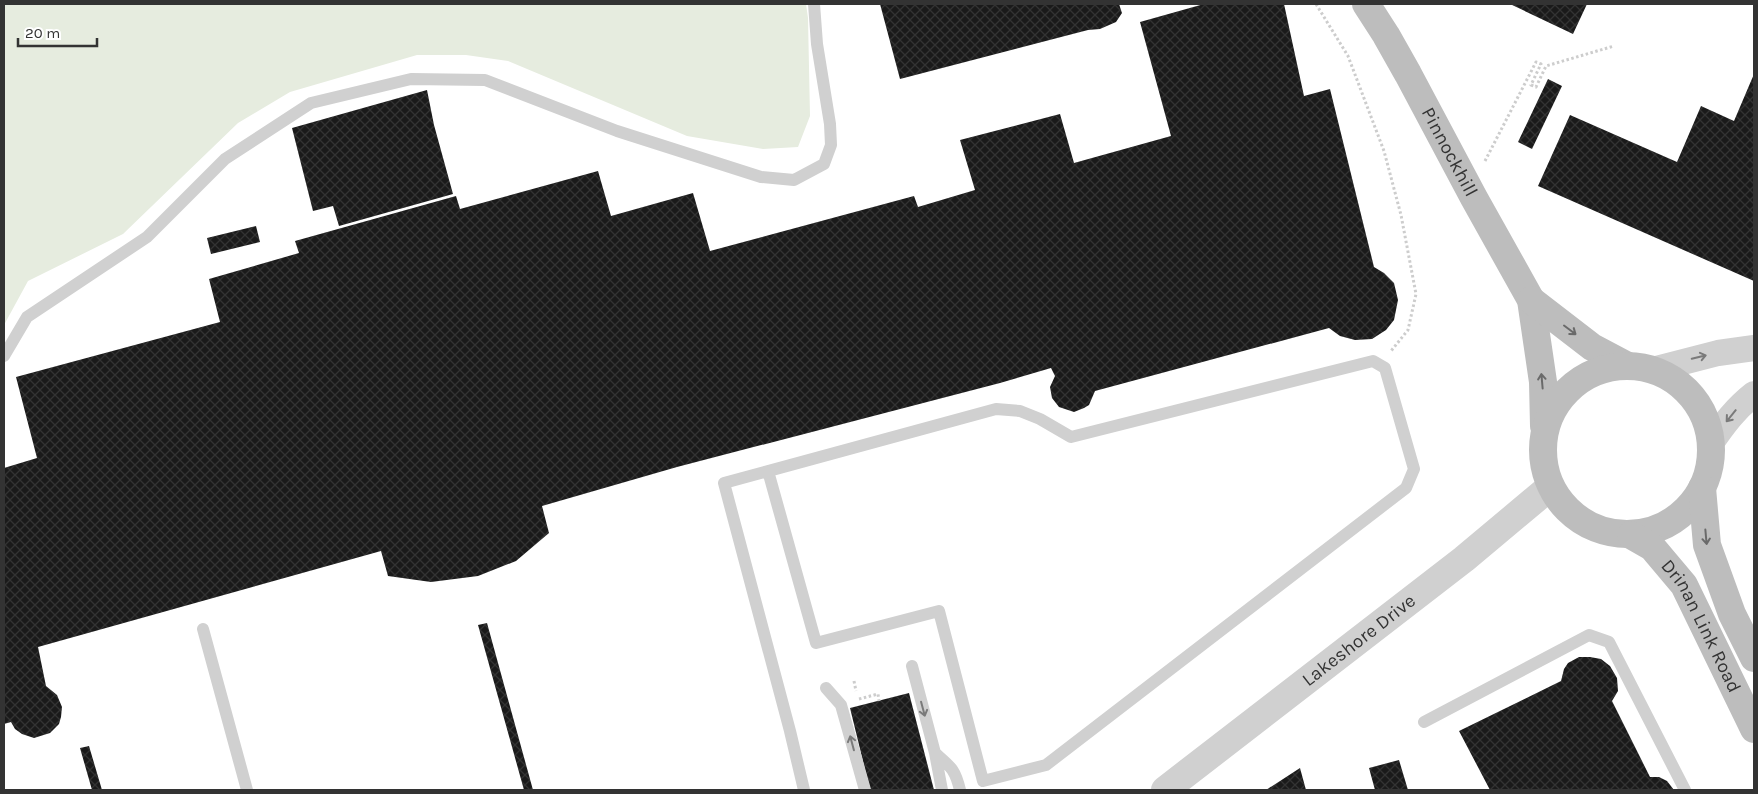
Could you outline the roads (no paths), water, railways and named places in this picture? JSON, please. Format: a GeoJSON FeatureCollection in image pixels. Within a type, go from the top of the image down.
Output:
{"type":"FeatureCollection","features":[{"type":"Feature","properties":{"kind":"main road","name":"Pinnockhill"},"geometry":{"type":"LineString","coordinates":[[1366,4],[1408,74],[1531,300],[1543,382],[1544,430]]}},
{"type":"Feature","properties":{"kind":"main road","name":"Pinnockhill"},"geometry":{"type":"LineString","coordinates":[[1531,300],[1592,347],[1626,365]]}},
{"type":"Feature","properties":{"kind":"main road"},"geometry":{"type":"LineString","coordinates":[[1626,365],[1652,370],[1676,381],[1695,400],[1706,420],[1711,443],[1710,466],[1702,488],[1690,507],[1673,522],[1653,531],[1631,535],[1606,533],[1583,523],[1564,508],[1550,487],[1542,459],[1544,430],[1556,403],[1576,382],[1599,370],[1626,365]]}},
{"type":"Feature","properties":{"kind":"main road","name":"Drinan Link Road"},"geometry":{"type":"LineString","coordinates":[[1702,488],[1707,546],[1732,614],[1754,658]]}},
{"type":"Feature","properties":{"kind":"main road","name":"Drinan Link Road"},"geometry":{"type":"LineString","coordinates":[[1631,535],[1652,548],[1684,585],[1754,729]]}},
{"type":"Feature","properties":{"kind":"street"},"geometry":{"type":"LineString","coordinates":[[1652,370],[1718,353],[1754,348]]}},
{"type":"Feature","properties":{"kind":"street"},"geometry":{"type":"LineString","coordinates":[[1711,443],[1729,417],[1754,394]]}},
{"type":"Feature","properties":{"kind":"street","name":"Lakeshore Drive"},"geometry":{"type":"LineString","coordinates":[[1165,790],[1464,559],[1550,487]]}},
{"type":"Feature","properties":{"kind":"lane"},"geometry":{"type":"LineString","coordinates":[[4,356],[27,317],[147,237],[225,159],[311,103],[411,78],[485,80],[617,131],[761,177],[794,180],[824,164],[831,146],[830,124],[817,44],[814,4]]}},
{"type":"Feature","properties":{"kind":"lane"},"geometry":{"type":"LineString","coordinates":[[768,471],[816,643],[939,611],[983,781],[1046,765],[1406,488],[1414,469],[1385,368],[1373,361],[1071,437],[1040,419],[1020,411],[996,410],[768,471],[724,483],[804,790]]}},
{"type":"Feature","properties":{"kind":"lane"},"geometry":{"type":"LineString","coordinates":[[204,629],[247,790]]}},
{"type":"Feature","properties":{"kind":"lane"},"geometry":{"type":"LineString","coordinates":[[1424,722],[1589,635],[1609,642],[1685,790]]}},
{"type":"Feature","properties":{"kind":"lane"},"geometry":{"type":"LineString","coordinates":[[912,666],[935,753],[942,790]]}},
{"type":"Feature","properties":{"kind":"lane"},"geometry":{"type":"LineString","coordinates":[[826,688],[841,705],[865,790]]}},
{"type":"Feature","properties":{"kind":"lane"},"geometry":{"type":"LineString","coordinates":[[935,753],[953,769],[960,790]]}}]}
